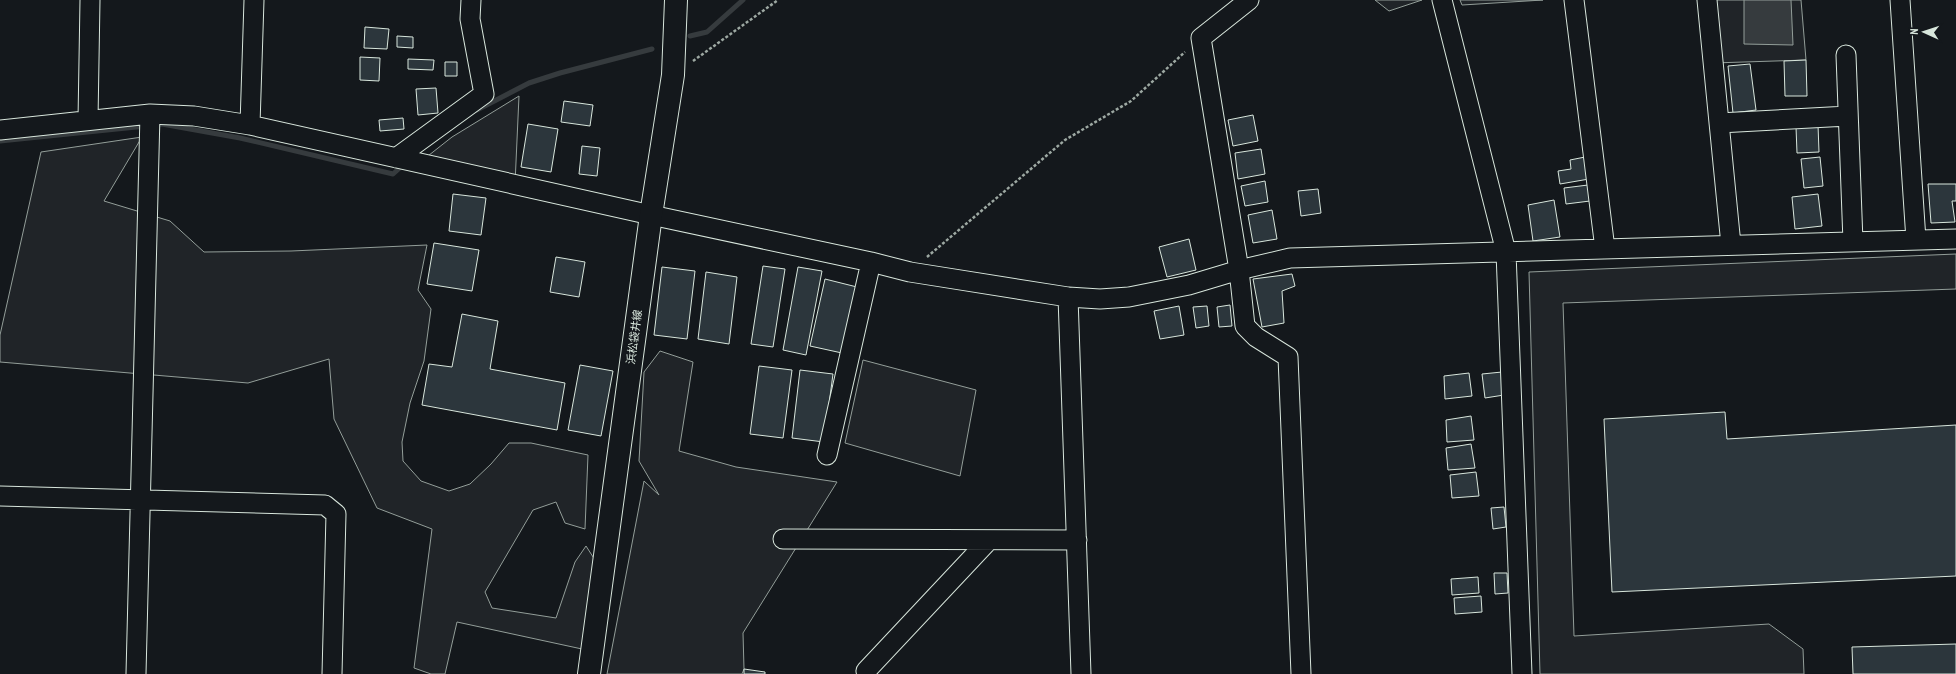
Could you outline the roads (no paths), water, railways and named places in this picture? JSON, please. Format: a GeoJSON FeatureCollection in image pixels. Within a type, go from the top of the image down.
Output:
{"type":"FeatureCollection","features":[{"type":"Feature","properties":{"kind":"main road","name":"浜松袋井線"},"geometry":{"type":"LineString","coordinates":[[589,674],[651,215],[673,76],[676,0]]}},
{"type":"Feature","properties":{"kind":"street"},"geometry":{"type":"LineString","coordinates":[[88,120],[90,0]]}},
{"type":"Feature","properties":{"kind":"street"},"geometry":{"type":"LineString","coordinates":[[250,125],[254,0]]}},
{"type":"Feature","properties":{"kind":"street"},"geometry":{"type":"LineString","coordinates":[[396,158],[484,94],[470,19],[471,0]]}},
{"type":"Feature","properties":{"kind":"street"},"geometry":{"type":"LineString","coordinates":[[1249,0],[1201,38],[1239,270],[1245,326],[1256,337],[1288,357],[1301,674]]}},
{"type":"Feature","properties":{"kind":"street"},"geometry":{"type":"LineString","coordinates":[[1442,0],[1506,252],[1522,674]]}},
{"type":"Feature","properties":{"kind":"street"},"geometry":{"type":"LineString","coordinates":[[1574,0],[1604,249]]}},
{"type":"Feature","properties":{"kind":"street"},"geometry":{"type":"LineString","coordinates":[[1707,0],[1731,246]]}},
{"type":"Feature","properties":{"kind":"street"},"geometry":{"type":"LineString","coordinates":[[1900,0],[1916,240]]}},
{"type":"Feature","properties":{"kind":"street"},"geometry":{"type":"LineString","coordinates":[[1846,55],[1853,242]]}},
{"type":"Feature","properties":{"kind":"street"},"geometry":{"type":"LineString","coordinates":[[136,674],[150,114]]}},
{"type":"Feature","properties":{"kind":"street"},"geometry":{"type":"LineString","coordinates":[[0,130],[150,114],[194,116],[250,125],[651,215],[872,262],[910,272],[1068,297],[1100,299],[1129,297],[1189,285],[1239,270],[1290,258],[1956,239]]}},
{"type":"Feature","properties":{"kind":"street"},"geometry":{"type":"LineString","coordinates":[[1719,123],[1848,116]]}},
{"type":"Feature","properties":{"kind":"street"},"geometry":{"type":"LineString","coordinates":[[827,456],[872,262]]}},
{"type":"Feature","properties":{"kind":"street"},"geometry":{"type":"LineString","coordinates":[[1068,297],[1081,674]]}},
{"type":"Feature","properties":{"kind":"street"},"geometry":{"type":"LineString","coordinates":[[0,496],[325,505],[336,514],[332,674]]}},
{"type":"Feature","properties":{"kind":"street"},"geometry":{"type":"LineString","coordinates":[[783,539],[1077,540]]}},
{"type":"Feature","properties":{"kind":"street"},"geometry":{"type":"LineString","coordinates":[[867,674],[866,671],[989,540]]}},
{"type":"Feature","properties":{"kind":"waterway"},"geometry":{"type":"LineString","coordinates":[[690,36],[707,32],[743,0]]}},
{"type":"Feature","properties":{"kind":"waterway"},"geometry":{"type":"LineString","coordinates":[[477,110],[529,83],[560,73],[652,49]]}},
{"type":"Feature","properties":{"kind":"waterway"},"geometry":{"type":"LineString","coordinates":[[154,125],[162,124],[240,138],[393,174],[403,165]]}},
{"type":"Feature","properties":{"kind":"waterway"},"geometry":{"type":"LineString","coordinates":[[0,141],[146,126]]}}]}
